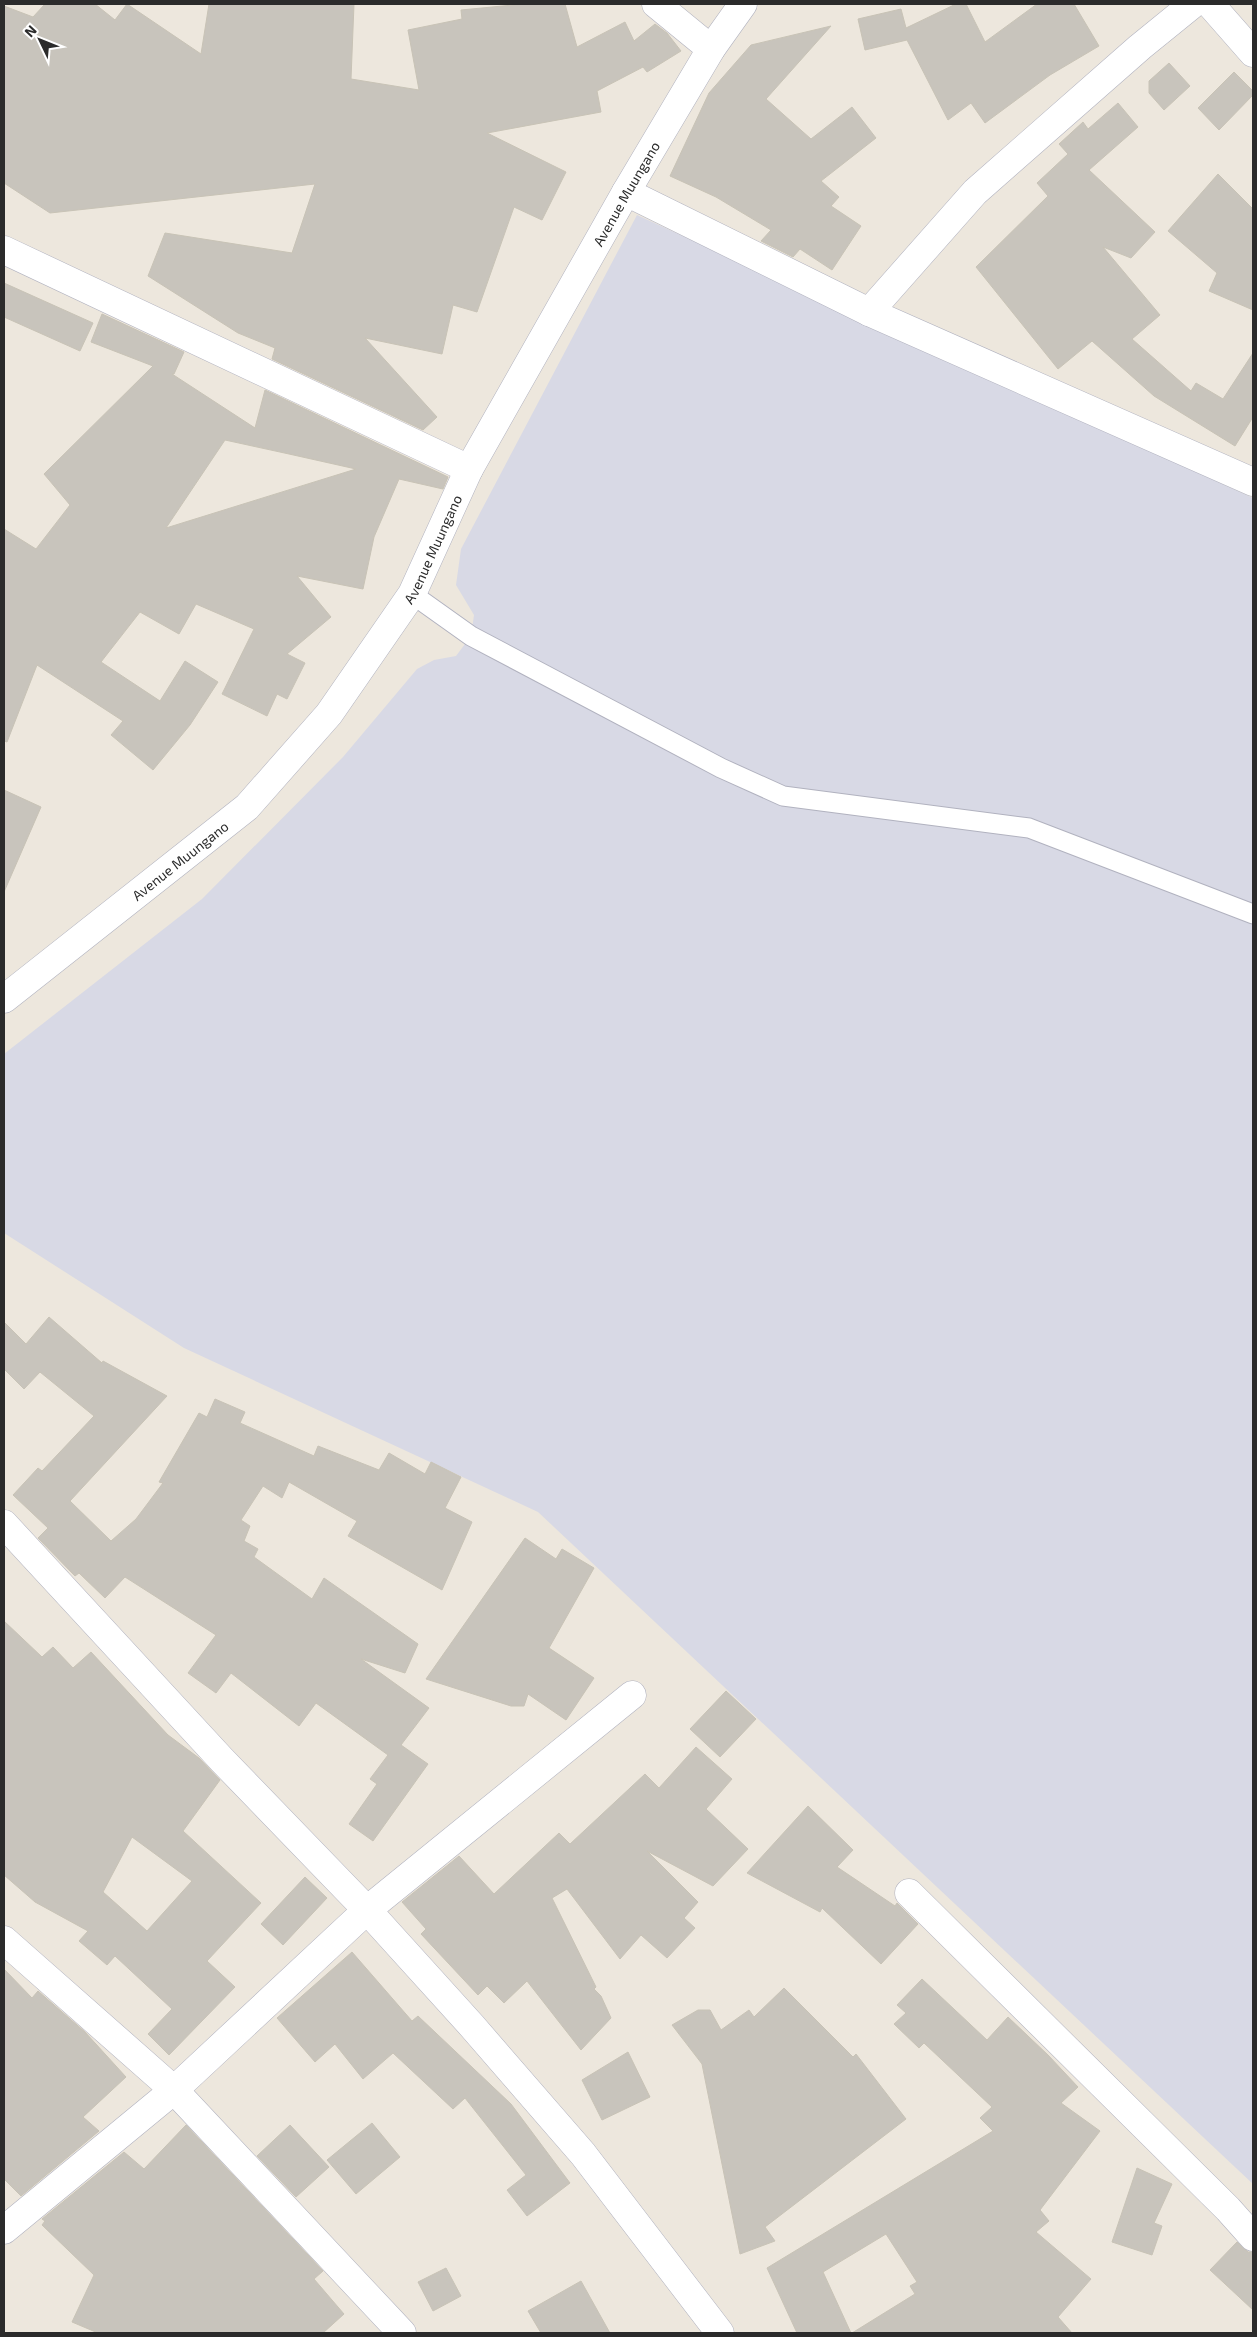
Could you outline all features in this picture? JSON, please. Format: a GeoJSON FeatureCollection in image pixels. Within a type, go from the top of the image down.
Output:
{"type":"FeatureCollection","features":[{"type":"Feature","properties":{"kind":"street"},"geometry":{"type":"LineString","coordinates":[[656,4],[711,49]]}},
{"type":"Feature","properties":{"kind":"street","name":"Avenue Muungano"},"geometry":{"type":"LineString","coordinates":[[4,999],[247,806],[330,714],[412,594],[470,469],[626,192],[711,49],[743,4]]}},
{"type":"Feature","properties":{"kind":"street"},"geometry":{"type":"LineString","coordinates":[[869,312],[975,192],[1193,4]]}},
{"type":"Feature","properties":{"kind":"street"},"geometry":{"type":"LineString","coordinates":[[1210,4],[1253,53]]}},
{"type":"Feature","properties":{"kind":"street"},"geometry":{"type":"LineString","coordinates":[[626,192],[869,312],[1253,482]]}},
{"type":"Feature","properties":{"kind":"street"},"geometry":{"type":"LineString","coordinates":[[4,250],[470,469]]}},
{"type":"Feature","properties":{"kind":"street"},"geometry":{"type":"LineString","coordinates":[[4,1524],[222,1760],[367,1910],[583,2154],[720,2333]]}},
{"type":"Feature","properties":{"kind":"street"},"geometry":{"type":"LineString","coordinates":[[4,2230],[174,2090],[367,1910],[632,1694]]}},
{"type":"Feature","properties":{"kind":"street"},"geometry":{"type":"LineString","coordinates":[[909,1893],[1214,2195],[1253,2237]]}},
{"type":"Feature","properties":{"kind":"street"},"geometry":{"type":"LineString","coordinates":[[4,1940],[174,2090],[402,2333]]}},
{"type":"Feature","properties":{"kind":"lane"},"geometry":{"type":"LineString","coordinates":[[412,594],[480,640],[721,768],[784,796],[1029,828],[1253,914]]}},
{"type":"Feature","properties":{"kind":"shaded area"},"geometry":{"type":"Polygon","coordinates":[[[637,215],[1253,498],[1253,2184],[538,1512],[184,1348],[4,1233],[4,1054],[202,899],[343,757],[417,669],[434,660],[456,656],[471,636],[474,615],[456,585],[461,549],[637,215]]]}},
{"type":"Feature","properties":{"kind":"building"},"geometry":{"type":"Polygon","coordinates":[[[45,4],[95,4],[115,20],[127,4],[201,54],[209,4],[354,4],[351,79],[419,90],[408,30],[462,19],[461,10],[523,4],[565,4],[577,47],[625,22],[634,41],[655,24],[667,33],[681,51],[647,72],[643,67],[597,91],[601,112],[487,133],[566,172],[542,220],[514,207],[477,312],[453,305],[442,354],[365,338],[437,417],[423,430],[272,359],[275,348],[238,333],[148,276],[165,233],[292,253],[315,184],[50,213],[4,183],[4,6],[33,17],[45,4]]]}},
{"type":"Feature","properties":{"kind":"building"},"geometry":{"type":"Polygon","coordinates":[[[956,4],[966,4],[985,42],[1037,4],[1074,4],[1099,46],[1050,75],[985,123],[971,103],[948,120],[907,40],[865,50],[858,19],[901,9],[906,28],[956,4]]]}},
{"type":"Feature","properties":{"kind":"building"},"geometry":{"type":"Polygon","coordinates":[[[831,26],[766,99],[811,139],[852,107],[876,138],[821,181],[839,197],[831,206],[861,226],[832,270],[800,249],[793,257],[761,241],[771,230],[716,197],[670,176],[709,93],[751,45],[831,26]]]}},
{"type":"Feature","properties":{"kind":"building"},"geometry":{"type":"Polygon","coordinates":[[[1169,63],[1190,86],[1164,110],[1149,93],[1149,81],[1169,63]]]}},
{"type":"Feature","properties":{"kind":"building"},"geometry":{"type":"Polygon","coordinates":[[[1234,72],[1253,91],[1253,95],[1219,130],[1198,108],[1234,72]]]}},
{"type":"Feature","properties":{"kind":"building"},"geometry":{"type":"Polygon","coordinates":[[[1118,103],[1138,127],[1089,170],[1155,232],[1131,258],[1103,247],[1160,315],[1132,339],[1191,391],[1196,383],[1223,399],[1253,353],[1253,417],[1235,446],[1154,396],[1092,341],[1058,369],[976,267],[1048,196],[1037,183],[1068,154],[1059,144],[1083,122],[1088,129],[1118,103]]]}},
{"type":"Feature","properties":{"kind":"building"},"geometry":{"type":"Polygon","coordinates":[[[1218,174],[1253,209],[1253,310],[1209,291],[1217,273],[1168,231],[1218,174]]]}},
{"type":"Feature","properties":{"kind":"building"},"geometry":{"type":"Polygon","coordinates":[[[4,283],[93,323],[80,351],[4,317],[4,283]]]}},
{"type":"Feature","properties":{"kind":"building"},"geometry":{"type":"Polygon","coordinates":[[[102,314],[184,352],[174,374],[172,374],[255,428],[265,390],[448,477],[443,489],[399,479],[374,537],[363,589],[297,576],[331,617],[287,654],[305,663],[287,699],[277,694],[267,716],[222,694],[254,629],[196,604],[179,634],[140,612],[101,662],[160,701],[185,661],[218,682],[190,725],[153,770],[111,735],[123,721],[37,665],[7,742],[4,741],[4,529],[36,549],[70,505],[44,474],[153,366],[91,342],[102,314]],[[225,440],[166,528],[356,469],[225,440]]]}},
{"type":"Feature","properties":{"kind":"building"},"geometry":{"type":"Polygon","coordinates":[[[4,790],[41,807],[4,892],[4,790]]]}},
{"type":"Feature","properties":{"kind":"building"},"geometry":{"type":"Polygon","coordinates":[[[49,1317],[102,1363],[103,1361],[167,1396],[70,1501],[111,1541],[136,1519],[163,1483],[159,1482],[199,1413],[207,1417],[215,1399],[245,1412],[240,1423],[314,1456],[318,1446],[379,1470],[389,1453],[425,1474],[431,1462],[461,1477],[445,1508],[472,1522],[442,1590],[348,1536],[357,1521],[289,1482],[282,1498],[263,1486],[241,1520],[250,1526],[244,1541],[258,1549],[254,1557],[312,1599],[324,1578],[418,1644],[405,1673],[361,1659],[429,1708],[401,1745],[428,1764],[373,1841],[349,1824],[377,1784],[370,1779],[388,1755],[316,1703],[299,1726],[231,1673],[216,1693],[188,1673],[216,1635],[125,1577],[105,1598],[79,1573],[75,1576],[38,1538],[48,1528],[13,1495],[38,1468],[42,1471],[94,1416],[40,1372],[24,1389],[4,1369],[4,1322],[26,1344],[49,1317]]]}},
{"type":"Feature","properties":{"kind":"building"},"geometry":{"type":"Polygon","coordinates":[[[525,1538],[556,1559],[562,1549],[594,1568],[549,1648],[594,1678],[566,1720],[528,1694],[524,1706],[511,1706],[426,1679],[525,1538]]]}},
{"type":"Feature","properties":{"kind":"building"},"geometry":{"type":"Polygon","coordinates":[[[4,1621],[42,1657],[53,1647],[73,1668],[91,1652],[168,1735],[199,1758],[220,1780],[183,1831],[261,1903],[207,1961],[235,1987],[169,2055],[148,2034],[172,2009],[115,1956],[107,1965],[79,1941],[88,1931],[35,1902],[4,1875],[4,1621]],[[132,1837],[103,1892],[147,1931],[192,1881],[132,1837]]]}},
{"type":"Feature","properties":{"kind":"building"},"geometry":{"type":"Polygon","coordinates":[[[726,1691],[756,1719],[720,1757],[690,1729],[726,1691]]]}},
{"type":"Feature","properties":{"kind":"building"},"geometry":{"type":"Polygon","coordinates":[[[696,1747],[732,1779],[706,1809],[748,1849],[713,1886],[647,1851],[698,1902],[684,1918],[695,1928],[667,1958],[641,1935],[620,1959],[567,1889],[552,1898],[596,1987],[594,1989],[601,1996],[611,2018],[581,2050],[527,1981],[504,2003],[487,1986],[478,1995],[421,1934],[426,1929],[402,1902],[459,1856],[494,1894],[559,1833],[570,1844],[645,1774],[659,1788],[696,1747]]]}},
{"type":"Feature","properties":{"kind":"building"},"geometry":{"type":"Polygon","coordinates":[[[808,1806],[853,1850],[837,1867],[895,1906],[897,1903],[918,1924],[881,1964],[822,1908],[820,1912],[747,1873],[808,1806]]]}},
{"type":"Feature","properties":{"kind":"building"},"geometry":{"type":"Polygon","coordinates":[[[305,1877],[327,1898],[283,1945],[261,1924],[305,1877]]]}},
{"type":"Feature","properties":{"kind":"building"},"geometry":{"type":"Polygon","coordinates":[[[352,1952],[412,2021],[418,2016],[511,2104],[570,2183],[527,2216],[507,2190],[526,2175],[465,2098],[453,2109],[393,2053],[363,2079],[335,2044],[315,2062],[277,2018],[352,1952]]]}},
{"type":"Feature","properties":{"kind":"building"},"geometry":{"type":"Polygon","coordinates":[[[4,1969],[32,1998],[38,1991],[85,2032],[126,2077],[83,2117],[99,2131],[21,2196],[4,2179],[4,1969]]]}},
{"type":"Feature","properties":{"kind":"building"},"geometry":{"type":"Polygon","coordinates":[[[922,1979],[987,2040],[1008,2017],[1078,2087],[1061,2103],[1100,2131],[1040,2210],[1049,2221],[1036,2232],[1091,2279],[1058,2317],[1072,2333],[852,2333],[915,2294],[910,2286],[917,2282],[886,2234],[823,2272],[851,2333],[797,2333],[767,2268],[993,2131],[980,2118],[992,2107],[924,2043],[919,2048],[894,2024],[906,2013],[897,2005],[922,1979]]]}},
{"type":"Feature","properties":{"kind":"building"},"geometry":{"type":"Polygon","coordinates":[[[784,1988],[853,2057],[856,2054],[906,2119],[765,2227],[775,2241],[740,2254],[702,2064],[672,2025],[698,2010],[710,2010],[721,2030],[749,2010],[754,2017],[784,1988]]]}},
{"type":"Feature","properties":{"kind":"building"},"geometry":{"type":"Polygon","coordinates":[[[628,2052],[650,2097],[602,2120],[582,2080],[628,2052]]]}},
{"type":"Feature","properties":{"kind":"building"},"geometry":{"type":"Polygon","coordinates":[[[372,2123],[400,2157],[356,2194],[327,2160],[372,2123]]]}},
{"type":"Feature","properties":{"kind":"building"},"geometry":{"type":"Polygon","coordinates":[[[186,2125],[323,2271],[314,2279],[344,2314],[323,2333],[98,2333],[72,2322],[94,2275],[42,2225],[45,2221],[42,2219],[124,2152],[144,2169],[186,2125]]]}},
{"type":"Feature","properties":{"kind":"building"},"geometry":{"type":"Polygon","coordinates":[[[290,2125],[329,2167],[296,2197],[257,2156],[290,2125]]]}},
{"type":"Feature","properties":{"kind":"building"},"geometry":{"type":"Polygon","coordinates":[[[1137,2168],[1172,2184],[1154,2223],[1162,2226],[1152,2255],[1112,2242],[1137,2168]]]}},
{"type":"Feature","properties":{"kind":"building"},"geometry":{"type":"Polygon","coordinates":[[[1237,2242],[1248,2252],[1253,2252],[1253,2310],[1210,2270],[1237,2242]]]}},
{"type":"Feature","properties":{"kind":"building"},"geometry":{"type":"Polygon","coordinates":[[[446,2268],[461,2296],[433,2311],[418,2282],[446,2268]]]}},
{"type":"Feature","properties":{"kind":"building"},"geometry":{"type":"Polygon","coordinates":[[[581,2281],[610,2333],[541,2333],[528,2311],[581,2281]]]}}]}
